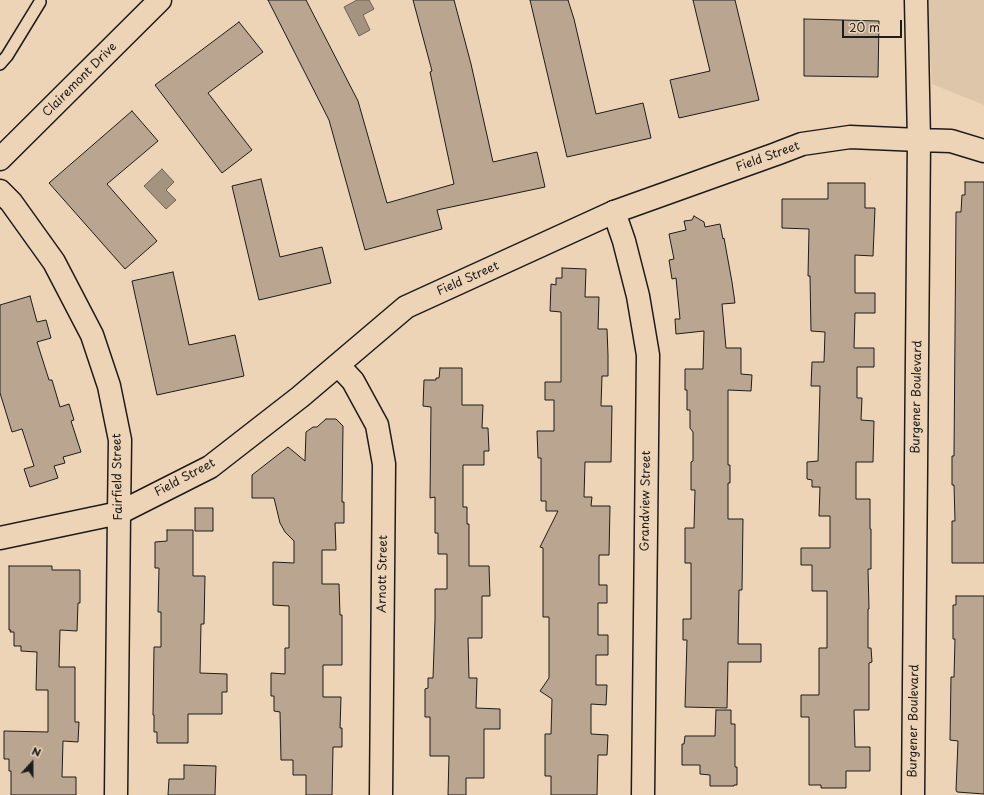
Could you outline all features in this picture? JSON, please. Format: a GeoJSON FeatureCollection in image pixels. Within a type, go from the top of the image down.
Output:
{"type":"FeatureCollection","features":[{"type":"Feature","properties":{"kind":"street","name":"Clairemont Drive"},"geometry":{"type":"LineString","coordinates":[[0,159],[160,0]]}},
{"type":"Feature","properties":{"kind":"street","name":"Burgener Boulevard"},"geometry":{"type":"LineString","coordinates":[[913,795],[919,140],[916,0]]}},
{"type":"Feature","properties":{"kind":"street","name":"Field Street"},"geometry":{"type":"LineString","coordinates":[[0,538],[119,513],[210,467],[300,398],[406,307],[614,212],[802,144],[850,137],[951,141],[984,151]]}},
{"type":"Feature","properties":{"kind":"street","name":"Fairfield Street"},"geometry":{"type":"LineString","coordinates":[[0,191],[11,202],[54,262],[92,334],[109,386],[120,440],[116,795]]}},
{"type":"Feature","properties":{"kind":"street","name":"Grandview Street"},"geometry":{"type":"LineString","coordinates":[[614,212],[624,241],[638,296],[648,354],[643,795]]}},
{"type":"Feature","properties":{"kind":"street","name":"Arnott Street"},"geometry":{"type":"LineString","coordinates":[[338,365],[354,381],[377,425],[384,464],[381,795]]}},
{"type":"Feature","properties":{"kind":"lane"},"geometry":{"type":"LineString","coordinates":[[0,64],[8,56],[42,1]]}},
{"type":"Feature","properties":{"kind":"shaded area"},"geometry":{"type":"Polygon","coordinates":[[[357,0],[369,0],[374,9],[363,15],[370,30],[359,36],[344,7],[357,0]]]}},
{"type":"Feature","properties":{"kind":"shaded area"},"geometry":{"type":"Polygon","coordinates":[[[926,0],[984,0],[984,105],[932,84],[926,0]]]}},
{"type":"Feature","properties":{"kind":"shaded area"},"geometry":{"type":"Polygon","coordinates":[[[162,169],[174,182],[166,190],[176,200],[166,209],[144,186],[162,169]]]}},
{"type":"Feature","properties":{"kind":"building"},"geometry":{"type":"Polygon","coordinates":[[[268,0],[306,0],[358,101],[387,203],[454,184],[430,72],[432,71],[413,0],[454,0],[471,64],[493,162],[537,152],[545,187],[437,210],[442,229],[365,250],[329,120],[268,0]]]}},
{"type":"Feature","properties":{"kind":"building"},"geometry":{"type":"Polygon","coordinates":[[[530,0],[568,0],[574,19],[596,114],[643,103],[651,138],[567,157],[530,0]]]}},
{"type":"Feature","properties":{"kind":"building"},"geometry":{"type":"Polygon","coordinates":[[[693,0],[735,0],[759,100],[679,118],[670,80],[710,71],[693,0]]]}},
{"type":"Feature","properties":{"kind":"building"},"geometry":{"type":"Polygon","coordinates":[[[804,19],[879,21],[878,77],[804,76],[804,19]]]}},
{"type":"Feature","properties":{"kind":"building"},"geometry":{"type":"Polygon","coordinates":[[[239,22],[263,52],[208,93],[252,150],[222,173],[155,85],[239,22]]]}},
{"type":"Feature","properties":{"kind":"building"},"geometry":{"type":"Polygon","coordinates":[[[132,111],[158,141],[107,184],[157,241],[125,269],[49,183],[132,111]]]}},
{"type":"Feature","properties":{"kind":"building"},"geometry":{"type":"Polygon","coordinates":[[[261,179],[280,257],[322,247],[331,283],[259,300],[232,186],[261,179]]]}},
{"type":"Feature","properties":{"kind":"building"},"geometry":{"type":"Polygon","coordinates":[[[965,182],[984,182],[984,563],[952,563],[952,521],[955,521],[954,485],[952,485],[952,456],[954,456],[956,212],[961,212],[962,195],[965,195],[965,182]]]}},
{"type":"Feature","properties":{"kind":"building"},"geometry":{"type":"Polygon","coordinates":[[[828,183],[865,183],[865,208],[875,208],[873,256],[855,255],[855,293],[875,293],[875,313],[855,313],[854,348],[874,348],[874,367],[857,367],[857,398],[862,398],[861,420],[874,421],[873,462],[856,462],[856,499],[870,499],[871,569],[868,569],[868,648],[871,648],[872,662],[869,663],[869,710],[854,710],[855,747],[870,747],[870,771],[846,771],[846,788],[821,788],[821,785],[809,785],[809,717],[801,717],[801,695],[819,695],[819,648],[827,648],[827,591],[812,591],[812,565],[801,565],[801,548],[830,548],[830,516],[819,516],[820,487],[812,487],[812,480],[807,479],[807,462],[818,461],[820,386],[811,386],[812,362],[824,362],[825,332],[811,331],[810,276],[808,276],[809,229],[782,228],[782,199],[828,199],[828,183]]]}},
{"type":"Feature","properties":{"kind":"building"},"geometry":{"type":"Polygon","coordinates":[[[694,216],[704,222],[705,227],[720,224],[723,239],[724,238],[735,303],[722,304],[726,348],[741,348],[741,374],[752,375],[751,391],[728,390],[728,465],[730,465],[730,483],[728,483],[728,519],[743,519],[742,590],[739,590],[738,644],[761,644],[761,662],[728,662],[727,708],[685,707],[687,640],[683,640],[683,619],[691,619],[691,563],[685,563],[685,528],[694,528],[695,490],[691,490],[693,432],[690,428],[690,410],[687,410],[685,369],[703,369],[704,331],[676,334],[675,319],[680,319],[676,278],[672,279],[669,260],[674,259],[669,234],[686,230],[684,221],[692,220],[694,216]]]}},
{"type":"Feature","properties":{"kind":"building"},"geometry":{"type":"Polygon","coordinates":[[[562,268],[586,269],[585,297],[599,297],[598,329],[607,329],[608,376],[602,376],[601,406],[612,406],[611,462],[585,462],[584,497],[592,497],[591,506],[610,506],[609,555],[599,555],[599,585],[607,585],[607,603],[598,603],[598,635],[608,635],[608,655],[596,655],[596,685],[607,685],[606,705],[591,704],[591,734],[608,735],[607,755],[598,755],[597,795],[551,795],[551,776],[545,776],[545,734],[551,734],[552,699],[540,691],[549,678],[549,617],[543,617],[543,548],[540,547],[558,511],[546,511],[546,501],[541,501],[541,458],[538,458],[537,431],[554,431],[554,400],[545,400],[545,382],[561,382],[561,312],[550,311],[551,284],[556,285],[556,278],[562,278],[562,268]]]}},
{"type":"Feature","properties":{"kind":"building"},"geometry":{"type":"Polygon","coordinates":[[[173,272],[189,345],[235,335],[244,376],[157,395],[132,281],[173,272]]]}},
{"type":"Feature","properties":{"kind":"building"},"geometry":{"type":"Polygon","coordinates":[[[30,296],[37,322],[46,320],[51,338],[37,342],[49,380],[52,380],[60,407],[69,404],[74,420],[71,421],[81,452],[63,457],[65,463],[54,466],[58,478],[30,487],[24,469],[34,466],[22,429],[12,432],[0,393],[0,305],[30,296]]]}},
{"type":"Feature","properties":{"kind":"building"},"geometry":{"type":"Polygon","coordinates":[[[440,368],[462,368],[462,405],[483,405],[482,428],[488,428],[489,451],[484,451],[484,465],[463,465],[463,507],[467,507],[467,524],[469,524],[469,566],[489,566],[490,596],[482,596],[482,638],[468,638],[469,678],[477,678],[476,708],[500,709],[500,729],[484,729],[484,778],[466,778],[466,795],[448,795],[449,756],[430,756],[430,717],[425,717],[425,689],[428,688],[428,678],[433,678],[435,589],[447,589],[447,554],[438,554],[438,533],[435,533],[435,497],[430,498],[431,407],[423,406],[424,380],[436,380],[436,378],[439,378],[440,368]]]}},
{"type":"Feature","properties":{"kind":"building"},"geometry":{"type":"Polygon","coordinates":[[[326,419],[336,419],[343,426],[342,502],[344,502],[344,523],[335,523],[336,550],[322,550],[322,584],[339,584],[340,615],[342,615],[342,665],[323,665],[323,697],[341,697],[340,728],[342,728],[342,747],[333,747],[332,795],[306,795],[306,775],[293,775],[293,760],[281,760],[280,712],[274,711],[274,696],[271,696],[271,673],[285,674],[285,648],[289,648],[289,606],[273,605],[273,562],[294,563],[294,541],[285,532],[280,523],[274,498],[252,498],[252,475],[288,447],[305,461],[306,432],[313,427],[317,427],[326,419]]]}},
{"type":"Feature","properties":{"kind":"building"},"geometry":{"type":"Polygon","coordinates":[[[195,508],[213,508],[213,531],[195,531],[195,508]]]}},
{"type":"Feature","properties":{"kind":"building"},"geometry":{"type":"Polygon","coordinates":[[[167,530],[193,530],[193,576],[205,576],[204,624],[201,624],[200,673],[227,674],[227,692],[222,692],[222,714],[188,714],[188,743],[157,743],[157,732],[154,732],[154,647],[161,647],[161,612],[158,612],[159,568],[155,568],[155,542],[167,541],[167,530]]]}},
{"type":"Feature","properties":{"kind":"building"},"geometry":{"type":"Polygon","coordinates":[[[9,566],[52,566],[52,570],[80,570],[80,603],[78,603],[77,631],[60,630],[59,667],[75,667],[75,722],[79,722],[78,742],[63,741],[62,777],[76,777],[76,795],[11,795],[11,771],[9,771],[9,759],[4,759],[4,731],[48,732],[48,690],[36,690],[37,652],[21,651],[21,646],[14,646],[14,632],[10,632],[11,630],[9,630],[9,566]]]}},
{"type":"Feature","properties":{"kind":"building"},"geometry":{"type":"Polygon","coordinates":[[[956,596],[984,596],[984,794],[957,792],[956,790],[958,741],[950,740],[951,677],[954,677],[955,639],[953,639],[953,605],[956,605],[956,596]]]}},
{"type":"Feature","properties":{"kind":"building"},"geometry":{"type":"Polygon","coordinates":[[[716,710],[731,710],[731,724],[735,724],[735,767],[737,767],[737,785],[734,786],[710,786],[710,775],[700,774],[700,765],[682,765],[682,744],[684,744],[685,736],[715,736],[716,710]]]}},
{"type":"Feature","properties":{"kind":"building"},"geometry":{"type":"Polygon","coordinates":[[[184,765],[216,766],[215,795],[168,795],[169,779],[184,779],[184,765]]]}}]}
